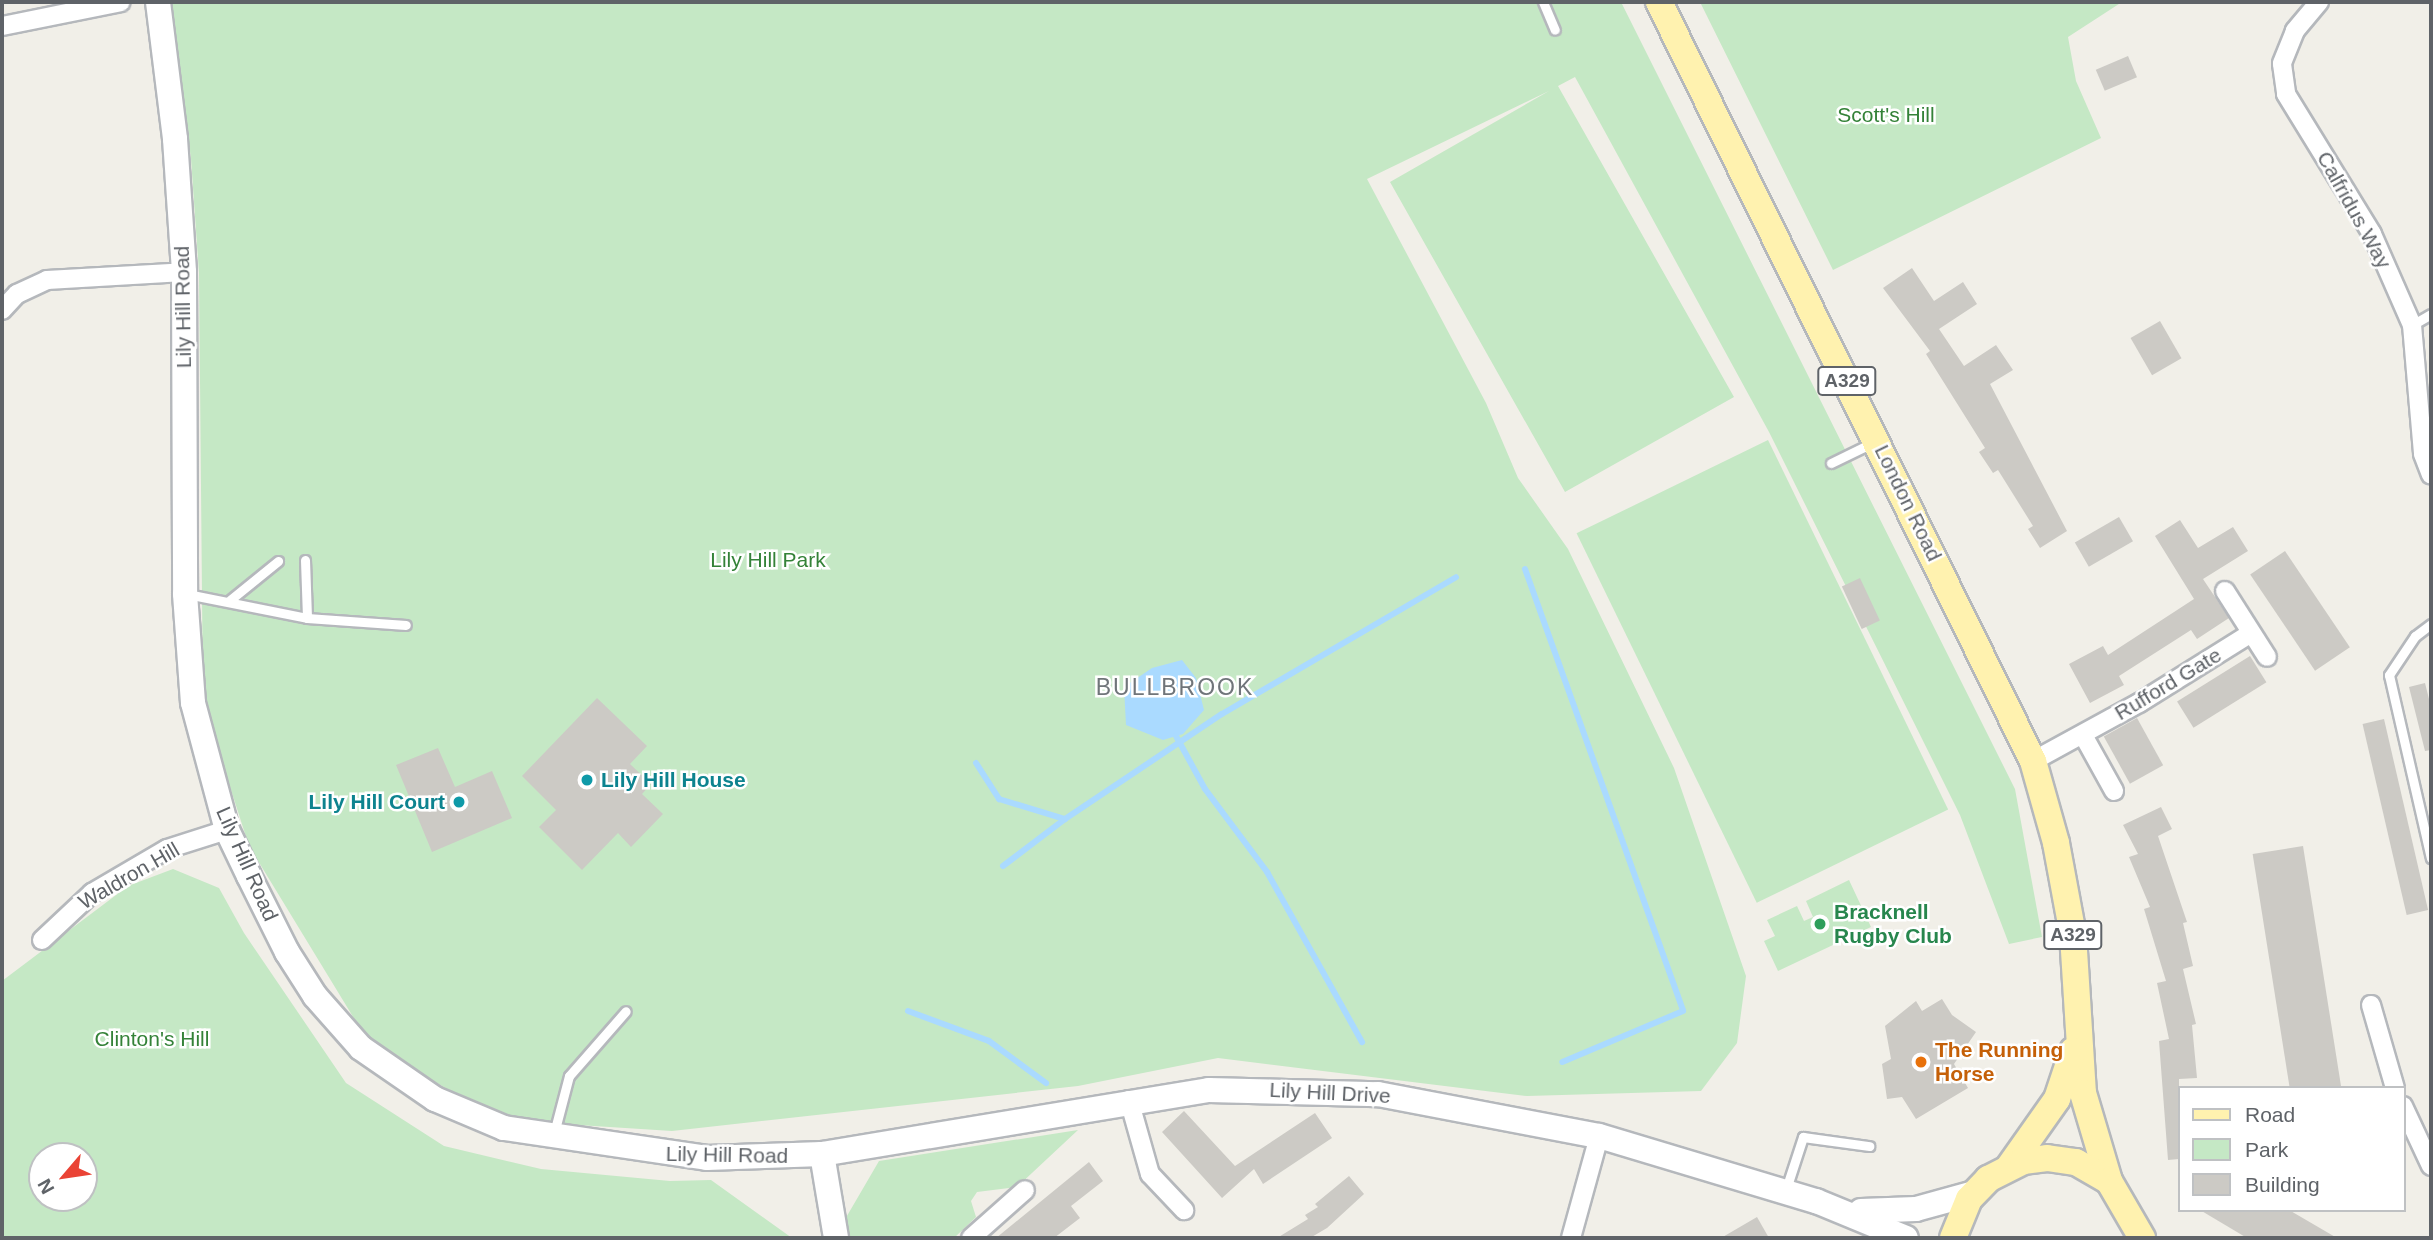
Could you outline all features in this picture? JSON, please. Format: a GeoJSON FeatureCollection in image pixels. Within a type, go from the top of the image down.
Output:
{"type":"FeatureCollection","features":[{"type":"Feature","properties":{"kind":"main road","name":"London Road"},"geometry":{"type":"LineString","coordinates":[[1659,2],[2033,761],[2071,921],[2083,1093],[2109,1181]]}},
{"type":"Feature","properties":{"kind":"main road","name":"London Road"},"geometry":{"type":"LineString","coordinates":[[2008,1167],[2057,1099],[2078,1029]]}},
{"type":"Feature","properties":{"kind":"main road","name":"A329"},"geometry":{"type":"LineString","coordinates":[[1953,1238],[1974,1193],[2008,1167],[2038,1158],[2063,1158],[2109,1181],[2142,1238]]}},
{"type":"Feature","properties":{"kind":"street"},"geometry":{"type":"LineString","coordinates":[[2,26],[121,2]]}},
{"type":"Feature","properties":{"kind":"street","name":"Lily Hill Road"},"geometry":{"type":"LineString","coordinates":[[158,2],[175,139],[184,272],[185,594],[193,703],[227,830],[287,952],[315,996],[361,1048],[435,1099],[504,1128],[706,1158],[822,1154]]}},
{"type":"Feature","properties":{"kind":"street","name":"Calfridus Way"},"geometry":{"type":"LineString","coordinates":[[2319,2],[2295,31],[2282,64],[2286,94],[2372,234],[2412,325],[2424,454],[2431,475]]}},
{"type":"Feature","properties":{"kind":"street"},"geometry":{"type":"LineString","coordinates":[[2,310],[17,294],[47,279],[184,272]]}},
{"type":"Feature","properties":{"kind":"street"},"geometry":{"type":"LineString","coordinates":[[2225,591],[2267,657]]}},
{"type":"Feature","properties":{"kind":"street","name":"Rufford Gate"},"geometry":{"type":"LineString","coordinates":[[2033,761],[2083,735],[2251,633]]}},
{"type":"Feature","properties":{"kind":"street"},"geometry":{"type":"LineString","coordinates":[[2083,735],[2114,791]]}},
{"type":"Feature","properties":{"kind":"street","name":"Waldron Hill"},"geometry":{"type":"LineString","coordinates":[[42,940],[92,893],[167,849],[227,830]]}},
{"type":"Feature","properties":{"kind":"street"},"geometry":{"type":"LineString","coordinates":[[2371,1005],[2394,1086]]}},
{"type":"Feature","properties":{"kind":"street","name":"Lily Hill Drive"},"geometry":{"type":"LineString","coordinates":[[822,1154],[1019,1124],[1129,1100],[1254,1088],[1378,1094],[1599,1136],[1785,1191],[1906,1238]]}},
{"type":"Feature","properties":{"kind":"street"},"geometry":{"type":"LineString","coordinates":[[1129,1100],[1150,1174],[1184,1210]]}},
{"type":"Feature","properties":{"kind":"street"},"geometry":{"type":"LineString","coordinates":[[2405,1110],[2431,1166]]}},
{"type":"Feature","properties":{"kind":"street"},"geometry":{"type":"LineString","coordinates":[[1571,1238],[1599,1136]]}},
{"type":"Feature","properties":{"kind":"street"},"geometry":{"type":"LineString","coordinates":[[822,1154],[836,1238]]}},
{"type":"Feature","properties":{"kind":"street"},"geometry":{"type":"LineString","coordinates":[[971,1238],[1025,1190]]}},
{"type":"Feature","properties":{"kind":"street","name":"Lily Hill Drive"},"geometry":{"type":"LineString","coordinates":[[1829,1207],[1892,1212],[1974,1193]]}},
{"type":"Feature","properties":{"kind":"lane"},"geometry":{"type":"LineString","coordinates":[[1543,2],[1555,30]]}},
{"type":"Feature","properties":{"kind":"lane"},"geometry":{"type":"LineString","coordinates":[[2412,325],[2431,314]]}},
{"type":"Feature","properties":{"kind":"lane"},"geometry":{"type":"LineString","coordinates":[[1831,463],[1877,441]]}},
{"type":"Feature","properties":{"kind":"lane"},"geometry":{"type":"LineString","coordinates":[[305,560],[307,618]]}},
{"type":"Feature","properties":{"kind":"lane"},"geometry":{"type":"LineString","coordinates":[[230,600],[278,561]]}},
{"type":"Feature","properties":{"kind":"lane"},"geometry":{"type":"LineString","coordinates":[[185,594],[230,600],[307,618],[406,625]]}},
{"type":"Feature","properties":{"kind":"lane"},"geometry":{"type":"LineString","coordinates":[[2431,624],[2415,635],[2389,675],[2427,818],[2431,858]]}},
{"type":"Feature","properties":{"kind":"lane"},"geometry":{"type":"LineString","coordinates":[[553,1137],[569,1076],[626,1011]]}},
{"type":"Feature","properties":{"kind":"lane"},"geometry":{"type":"LineString","coordinates":[[1785,1191],[1803,1137],[1869,1146]]}},
{"type":"Feature","properties":{"kind":"green space","name":"Lily Hill Park"},"geometry":{"type":"Polygon","coordinates":[[[171,2],[1621,2],[2015,789],[2042,937],[2009,944],[1960,815],[1769,432],[1575,77],[1558,86],[1734,397],[1565,492],[1390,182],[1549,91],[1367,179],[1486,403],[1518,478],[1568,549],[1674,768],[1746,976],[1737,1043],[1701,1091],[1527,1096],[1218,1058],[1078,1086],[672,1131],[500,1120],[369,1043],[249,846],[203,703],[199,273],[191,159],[171,2]]]}},
{"type":"Feature","properties":{"kind":"green space","name":"Scott's Hill"},"geometry":{"type":"Polygon","coordinates":[[[1700,2],[2122,2],[2068,37],[2076,81],[2101,138],[1833,270],[1700,2]]]}},
{"type":"Feature","properties":{"kind":"green space"},"geometry":{"type":"Polygon","coordinates":[[[1768,440],[1948,809],[1757,903],[1577,533],[1768,440]]]}},
{"type":"Feature","properties":{"kind":"green space","name":"Clinton's Hill"},"geometry":{"type":"Polygon","coordinates":[[[173,869],[219,888],[244,933],[346,1083],[444,1146],[541,1169],[670,1181],[711,1180],[792,1238],[2,1238],[2,981],[128,886],[173,869]]]}},
{"type":"Feature","properties":{"kind":"green space","name":"Bracknell Rugby Club"},"geometry":{"type":"Polygon","coordinates":[[[1849,880],[1871,927],[1778,971],[1764,941],[1775,936],[1767,920],[1797,906],[1804,921],[1813,917],[1806,901],[1849,880]]]}},
{"type":"Feature","properties":{"kind":"green space"},"geometry":{"type":"Polygon","coordinates":[[[1078,1130],[1017,1187],[977,1192],[971,1201],[976,1217],[954,1238],[841,1238],[837,1233],[879,1161],[1078,1130]]]}},
{"type":"Feature","properties":{"kind":"water"},"geometry":{"type":"Polygon","coordinates":[[[1182,660],[1196,678],[1204,710],[1183,734],[1163,740],[1126,725],[1124,687],[1152,668],[1182,660]]]}},
{"type":"Feature","properties":{"kind":"building"},"geometry":{"type":"Polygon","coordinates":[[[2128,56],[2137,77],[2105,91],[2096,70],[2128,56]]]}},
{"type":"Feature","properties":{"kind":"building"},"geometry":{"type":"Polygon","coordinates":[[[1912,268],[1934,301],[1963,282],[1977,304],[1939,329],[1964,366],[1996,345],[2013,370],[1990,384],[2067,531],[2040,548],[2028,529],[2033,526],[1998,470],[1993,473],[1979,452],[1985,448],[1926,354],[1930,351],[1883,288],[1912,268]]]}},
{"type":"Feature","properties":{"kind":"building"},"geometry":{"type":"Polygon","coordinates":[[[2160,321],[2182,358],[2152,375],[2131,338],[2160,321]]]}},
{"type":"Feature","properties":{"kind":"building"},"geometry":{"type":"Polygon","coordinates":[[[2119,517],[2133,541],[2089,567],[2075,542],[2119,517]]]}},
{"type":"Feature","properties":{"kind":"building"},"geometry":{"type":"Polygon","coordinates":[[[2180,520],[2198,548],[2233,527],[2248,551],[2203,579],[2229,618],[2197,639],[2191,630],[2119,676],[2124,685],[2090,703],[2069,664],[2103,646],[2108,655],[2194,599],[2155,536],[2180,520]]]}},
{"type":"Feature","properties":{"kind":"building"},"geometry":{"type":"Polygon","coordinates":[[[2285,551],[2350,647],[2315,671],[2250,574],[2285,551]]]}},
{"type":"Feature","properties":{"kind":"building"},"geometry":{"type":"Polygon","coordinates":[[[1860,578],[1880,621],[1862,629],[1842,586],[1860,578]]]}},
{"type":"Feature","properties":{"kind":"building"},"geometry":{"type":"Polygon","coordinates":[[[2250,656],[2266,682],[2193,728],[2177,702],[2250,656]]]}},
{"type":"Feature","properties":{"kind":"building"},"geometry":{"type":"Polygon","coordinates":[[[2425,683],[2431,707],[2431,750],[2425,751],[2409,687],[2425,683]]]}},
{"type":"Feature","properties":{"kind":"building","name":"Lily Hill House"},"geometry":{"type":"Polygon","coordinates":[[[597,698],[647,746],[630,764],[651,784],[642,794],[663,814],[631,847],[618,833],[582,870],[539,827],[556,810],[522,776],[597,698]]]}},
{"type":"Feature","properties":{"kind":"building"},"geometry":{"type":"Polygon","coordinates":[[[2137,718],[2163,765],[2130,784],[2104,736],[2137,718]]]}},
{"type":"Feature","properties":{"kind":"building"},"geometry":{"type":"Polygon","coordinates":[[[2384,719],[2428,910],[2407,915],[2363,724],[2384,719]]]}},
{"type":"Feature","properties":{"kind":"building","name":"Lily Hill Court"},"geometry":{"type":"Polygon","coordinates":[[[438,748],[455,787],[492,771],[512,818],[432,852],[396,765],[438,748]]]}},
{"type":"Feature","properties":{"kind":"building"},"geometry":{"type":"Polygon","coordinates":[[[2161,807],[2172,829],[2158,836],[2187,922],[2183,923],[2193,966],[2183,969],[2196,1024],[2192,1025],[2197,1078],[2179,1079],[2178,1159],[2168,1160],[2159,1041],[2169,1039],[2157,983],[2166,981],[2144,909],[2150,907],[2129,857],[2138,854],[2123,825],[2161,807]]]}},
{"type":"Feature","properties":{"kind":"building"},"geometry":{"type":"Polygon","coordinates":[[[2303,846],[2341,1086],[2289,1086],[2253,854],[2303,846]]]}},
{"type":"Feature","properties":{"kind":"building","name":"The Running Horse"},"geometry":{"type":"Polygon","coordinates":[[[1942,999],[1952,1015],[1976,1032],[1954,1064],[1968,1088],[1916,1119],[1902,1097],[1887,1099],[1882,1064],[1891,1059],[1885,1026],[1916,1001],[1922,1011],[1942,999]]]}},
{"type":"Feature","properties":{"kind":"building"},"geometry":{"type":"Polygon","coordinates":[[[1184,1111],[1235,1166],[1315,1113],[1332,1138],[1263,1184],[1254,1169],[1222,1198],[1162,1132],[1184,1111]]]}},
{"type":"Feature","properties":{"kind":"building"},"geometry":{"type":"Polygon","coordinates":[[[1089,1162],[1103,1181],[1071,1206],[1080,1218],[1054,1238],[996,1238],[1089,1162]]]}},
{"type":"Feature","properties":{"kind":"building"},"geometry":{"type":"Polygon","coordinates":[[[1349,1176],[1364,1194],[1327,1228],[1310,1238],[1277,1238],[1308,1219],[1305,1215],[1318,1207],[1315,1204],[1349,1176]]]}},
{"type":"Feature","properties":{"kind":"building"},"geometry":{"type":"Polygon","coordinates":[[[2203,1212],[2292,1212],[2337,1238],[2247,1238],[2203,1212]]]}},
{"type":"Feature","properties":{"kind":"building"},"geometry":{"type":"Polygon","coordinates":[[[1757,1217],[1769,1238],[1721,1238],[1757,1217]]]}},
{"type":"Feature","properties":{"kind":"waterway"},"geometry":{"type":"LineString","coordinates":[[1525,569],[1683,1011],[1562,1062]]}},
{"type":"Feature","properties":{"kind":"waterway"},"geometry":{"type":"LineString","coordinates":[[1003,866],[1065,819],[1222,714],[1456,577]]}},
{"type":"Feature","properties":{"kind":"waterway"},"geometry":{"type":"LineString","coordinates":[[1176,736],[1205,789],[1267,872],[1362,1042]]}},
{"type":"Feature","properties":{"kind":"waterway"},"geometry":{"type":"LineString","coordinates":[[976,763],[999,799],[1065,819]]}},
{"type":"Feature","properties":{"kind":"waterway"},"geometry":{"type":"LineString","coordinates":[[908,1011],[989,1041],[1046,1083]]}},
{"type":"Feature","properties":{"kind":"place","name":"Lily Hill House"},"geometry":{"type":"Point","coordinates":[587,780]}},
{"type":"Feature","properties":{"kind":"place","name":"Lily Hill Court"},"geometry":{"type":"Point","coordinates":[459,802]}},
{"type":"Feature","properties":{"kind":"place","name":"Bracknell Rugby Club"},"geometry":{"type":"Point","coordinates":[1820,924]}},
{"type":"Feature","properties":{"kind":"place","name":"The Running Horse"},"geometry":{"type":"Point","coordinates":[1921,1062]}},
{"type":"Feature","properties":{"kind":"district","name":"BULLBROOK"},"geometry":{"type":"Point","coordinates":[1175,687]}}]}
